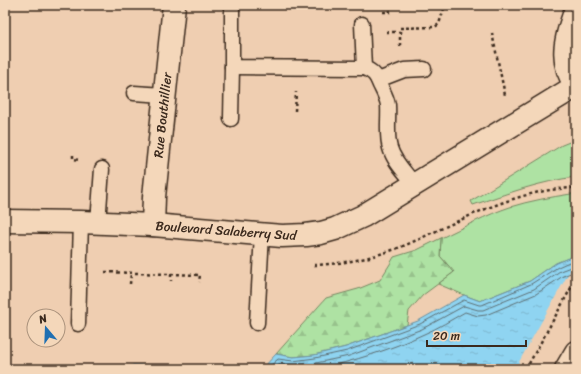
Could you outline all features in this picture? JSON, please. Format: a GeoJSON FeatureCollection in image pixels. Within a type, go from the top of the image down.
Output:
{"type":"FeatureCollection","features":[{"type":"Feature","properties":{"kind":"street","name":"Rue Bouthillier"},"geometry":{"type":"LineString","coordinates":[[153,225],[154,197],[174,5]]}},
{"type":"Feature","properties":{"kind":"street"},"geometry":{"type":"LineString","coordinates":[[576,9],[565,44],[568,73],[576,86]]}},
{"type":"Feature","properties":{"kind":"street","name":"Boulevard Salaberry Sud"},"geometry":{"type":"LineString","coordinates":[[5,221],[153,225],[282,236],[321,233],[335,229],[363,216],[576,86]]}},
{"type":"Feature","properties":{"kind":"street"},"geometry":{"type":"LineString","coordinates":[[566,369],[576,352]]}},
{"type":"Feature","properties":{"kind":"lane"},"geometry":{"type":"LineString","coordinates":[[231,119],[232,5]]}},
{"type":"Feature","properties":{"kind":"lane"},"geometry":{"type":"LineString","coordinates":[[362,24],[364,68]]}},
{"type":"Feature","properties":{"kind":"lane"},"geometry":{"type":"LineString","coordinates":[[232,68],[364,68],[369,70],[378,80],[388,104],[390,149],[399,165],[414,184]]}},
{"type":"Feature","properties":{"kind":"lane"},"geometry":{"type":"LineString","coordinates":[[378,80],[404,70],[424,69]]}},
{"type":"Feature","properties":{"kind":"lane"},"geometry":{"type":"LineString","coordinates":[[134,92],[164,95]]}},
{"type":"Feature","properties":{"kind":"lane"},"geometry":{"type":"LineString","coordinates":[[78,324],[79,271],[102,169]]}},
{"type":"Feature","properties":{"kind":"lane"},"geometry":{"type":"LineString","coordinates":[[257,323],[262,234]]}},
{"type":"Feature","properties":{"kind":"path"},"geometry":{"type":"LineString","coordinates":[[400,28],[435,27],[439,24],[445,5]]}},
{"type":"Feature","properties":{"kind":"path"},"geometry":{"type":"LineString","coordinates":[[492,32],[505,95]]}},
{"type":"Feature","properties":{"kind":"path"},"geometry":{"type":"LineString","coordinates":[[295,111],[296,91]]}},
{"type":"Feature","properties":{"kind":"path"},"geometry":{"type":"LineString","coordinates":[[314,265],[350,261],[383,253],[418,240],[479,212],[514,200],[544,191],[576,188]]}},
{"type":"Feature","properties":{"kind":"path"},"geometry":{"type":"LineString","coordinates":[[79,271],[200,275],[200,282]]}},
{"type":"Feature","properties":{"kind":"path"},"geometry":{"type":"LineString","coordinates":[[130,284],[131,273]]}},
{"type":"Feature","properties":{"kind":"path"},"geometry":{"type":"LineString","coordinates":[[171,274],[171,281]]}},
{"type":"Feature","properties":{"kind":"path"},"geometry":{"type":"LineString","coordinates":[[526,369],[576,279]]}},
{"type":"Feature","properties":{"kind":"green space"},"geometry":{"type":"Polygon","coordinates":[[[576,141],[576,177],[511,192],[473,205],[471,201],[562,145],[576,141]]]}},
{"type":"Feature","properties":{"kind":"green space"},"geometry":{"type":"Polygon","coordinates":[[[576,194],[576,255],[556,263],[530,281],[480,301],[438,284],[454,272],[440,256],[441,238],[501,210],[540,199],[576,194]]]}},
{"type":"Feature","properties":{"kind":"green space"},"geometry":{"type":"Polygon","coordinates":[[[441,238],[440,256],[454,272],[423,295],[409,311],[407,325],[346,347],[314,355],[293,357],[276,354],[326,298],[358,289],[380,280],[394,257],[417,250],[441,238]]]}},
{"type":"Feature","properties":{"kind":"water"},"geometry":{"type":"Polygon","coordinates":[[[576,255],[576,369],[262,369],[276,354],[293,357],[314,355],[346,347],[418,321],[464,295],[480,301],[530,281],[556,263],[576,255]]]}},
{"type":"Feature","properties":{"kind":"water"},"geometry":{"type":"Polygon","coordinates":[[[133,365],[229,369],[127,369],[133,365]]]}},
{"type":"Feature","properties":{"kind":"pier"},"geometry":{"type":"Polygon","coordinates":[[[576,260],[576,369],[515,369],[576,260]]]}}]}
